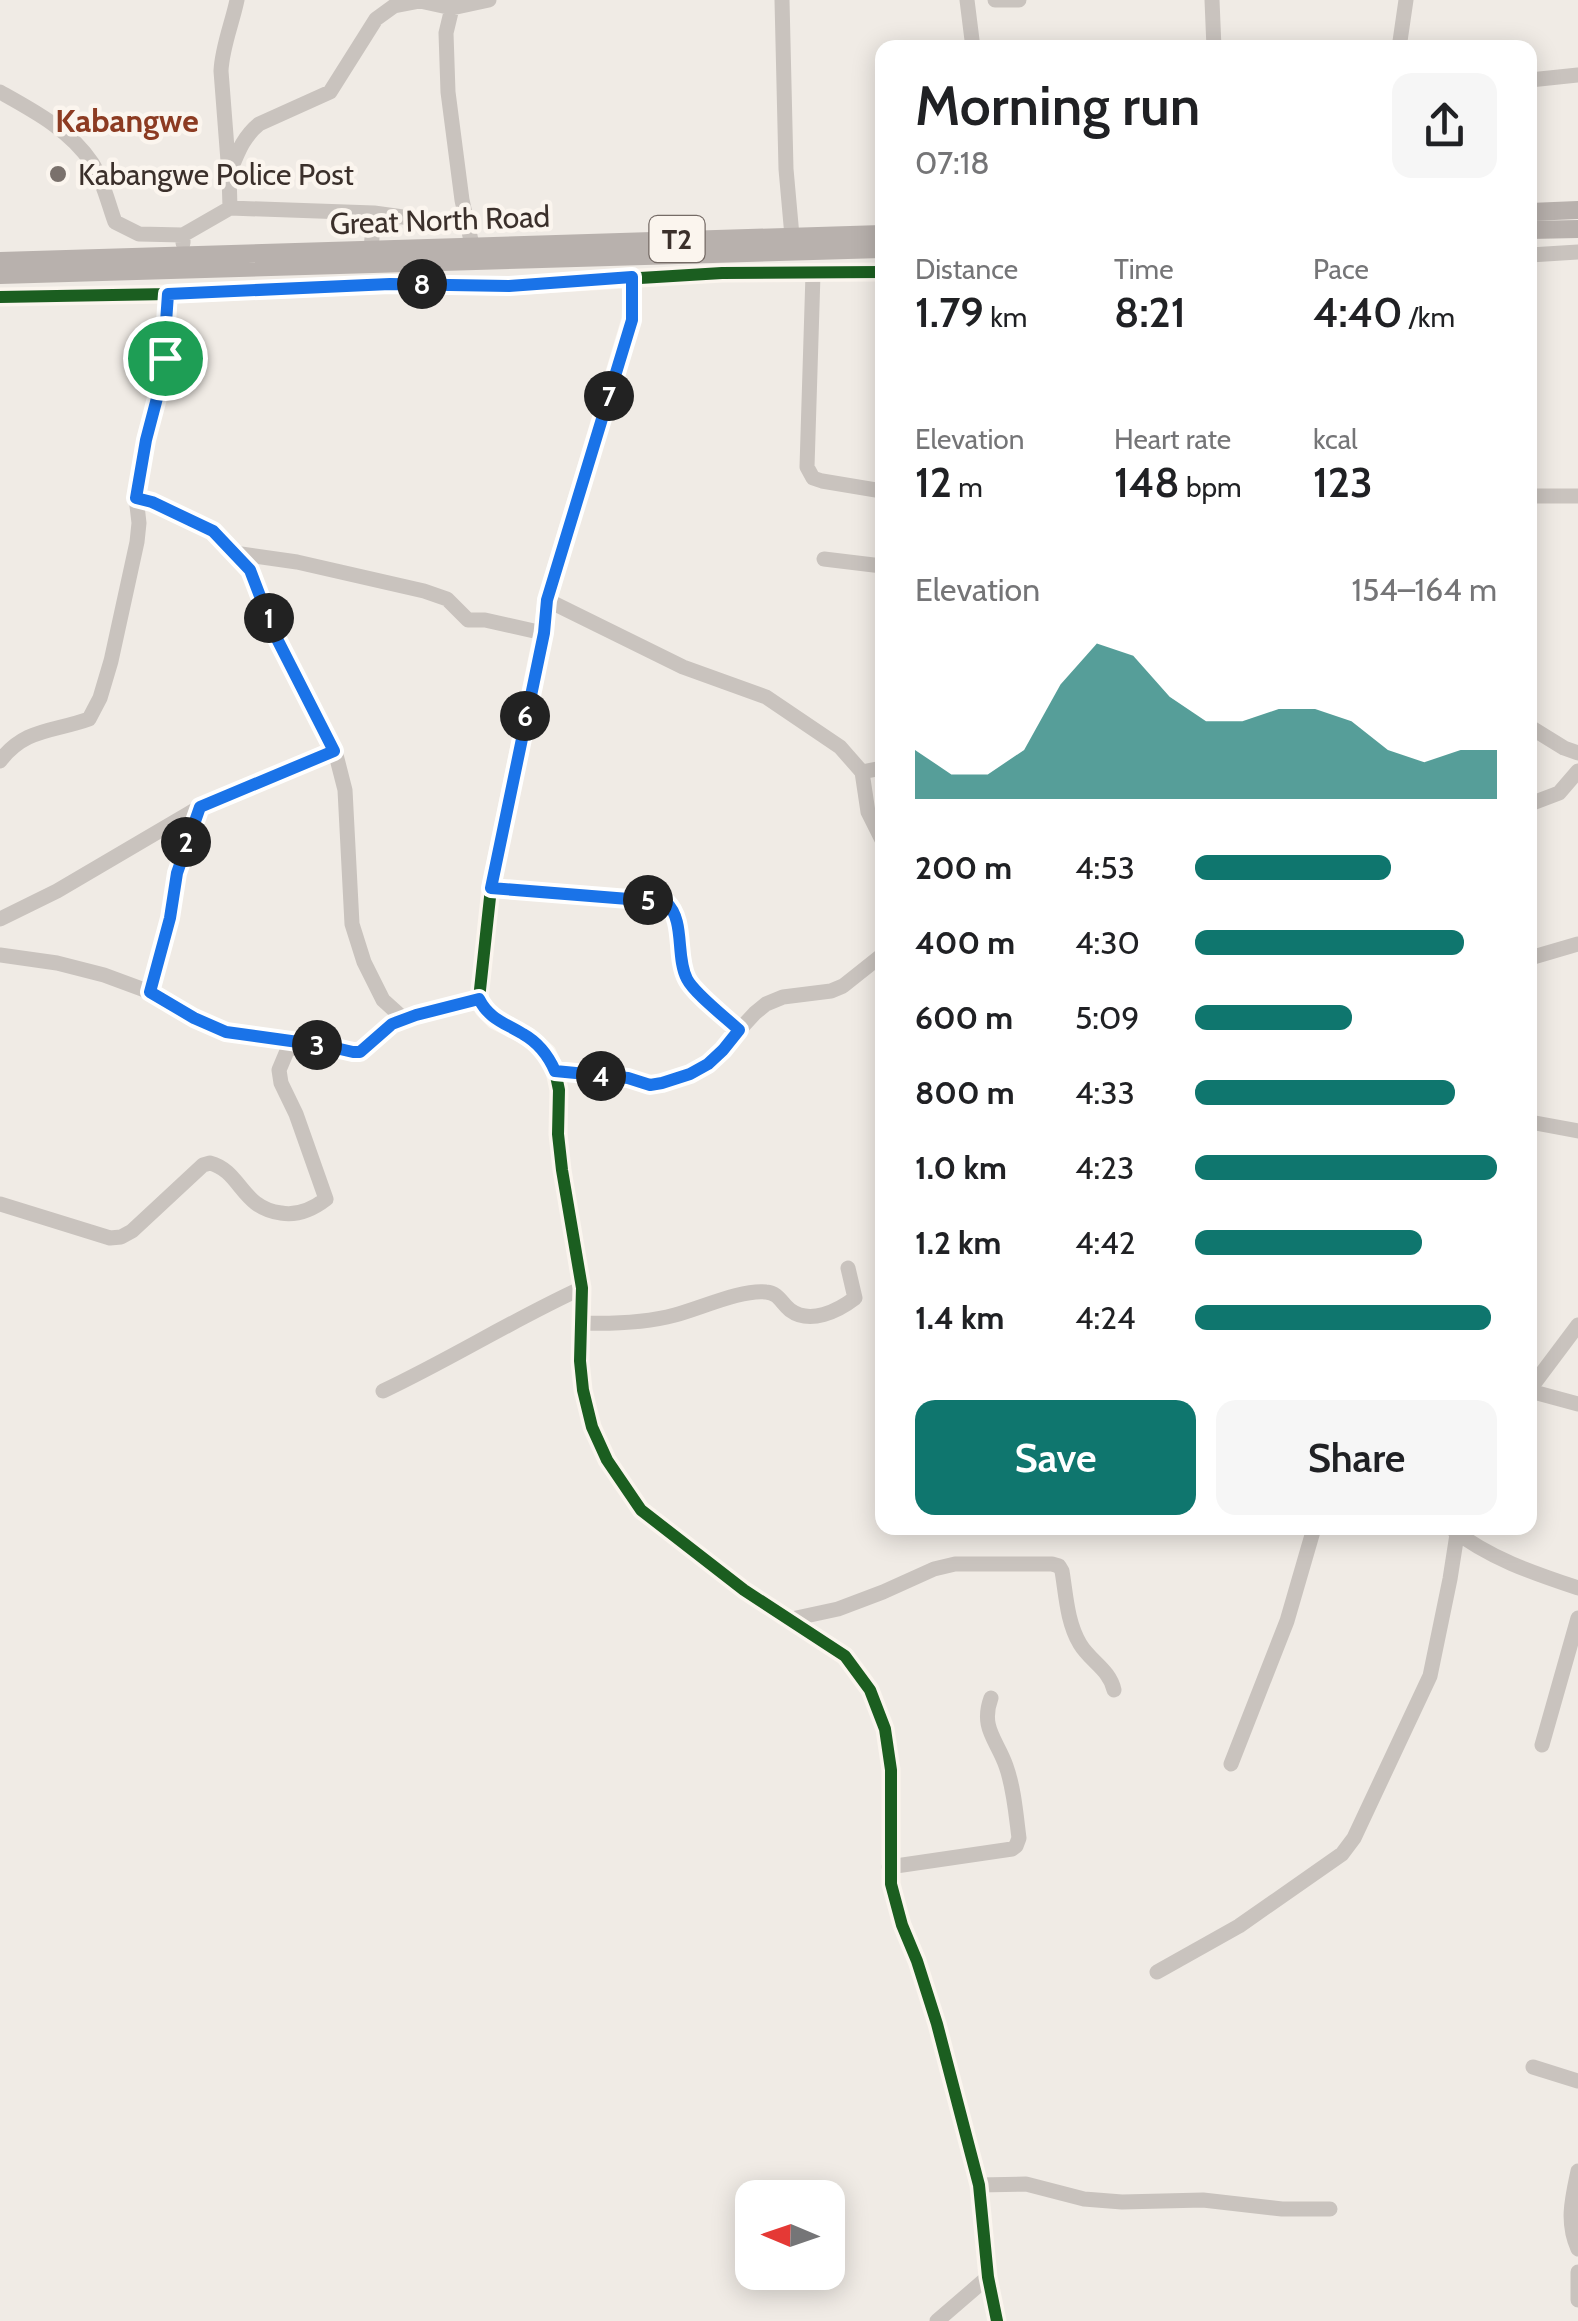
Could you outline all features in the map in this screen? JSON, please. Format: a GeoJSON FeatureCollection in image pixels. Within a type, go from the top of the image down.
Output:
{"type":"FeatureCollection","features":[{"type":"Feature","properties":{"kind":"main road"},"geometry":{"type":"LineString","coordinates":[[1537,212],[1578,210]]}},
{"type":"Feature","properties":{"kind":"main road"},"geometry":{"type":"LineString","coordinates":[[1537,230],[1578,229]]}},
{"type":"Feature","properties":{"kind":"main road","name":"Great North Road"},"geometry":{"type":"LineString","coordinates":[[0,261],[875,234]]}},
{"type":"Feature","properties":{"kind":"main road","name":"Great North Road"},"geometry":{"type":"LineString","coordinates":[[0,275],[875,249]]}},
{"type":"Feature","properties":{"kind":"street"},"geometry":{"type":"LineString","coordinates":[[230,208],[222,56],[236,0]]}},
{"type":"Feature","properties":{"kind":"street"},"geometry":{"type":"LineString","coordinates":[[230,174],[243,141],[258,124],[333,90],[376,18],[394,6],[420,1],[452,4],[489,0]]}},
{"type":"Feature","properties":{"kind":"street"},"geometry":{"type":"LineString","coordinates":[[782,0],[786,169],[792,236]]}},
{"type":"Feature","properties":{"kind":"street"},"geometry":{"type":"LineString","coordinates":[[967,0],[972,40]]}},
{"type":"Feature","properties":{"kind":"street"},"geometry":{"type":"LineString","coordinates":[[995,0],[1019,0]]}},
{"type":"Feature","properties":{"kind":"street"},"geometry":{"type":"LineString","coordinates":[[1212,0],[1214,40]]}},
{"type":"Feature","properties":{"kind":"street"},"geometry":{"type":"LineString","coordinates":[[1400,40],[1406,0]]}},
{"type":"Feature","properties":{"kind":"street"},"geometry":{"type":"LineString","coordinates":[[452,4],[446,33],[448,92],[472,245]]}},
{"type":"Feature","properties":{"kind":"street"},"geometry":{"type":"LineString","coordinates":[[1537,79],[1578,75]]}},
{"type":"Feature","properties":{"kind":"street"},"geometry":{"type":"LineString","coordinates":[[0,92],[70,136],[94,166],[115,222],[140,234],[182,235],[230,208],[374,213],[468,226]]}},
{"type":"Feature","properties":{"kind":"street"},"geometry":{"type":"LineString","coordinates":[[371,250],[374,213]]}},
{"type":"Feature","properties":{"kind":"street"},"geometry":{"type":"LineString","coordinates":[[182,235],[182,257]]}},
{"type":"Feature","properties":{"kind":"street"},"geometry":{"type":"LineString","coordinates":[[1537,255],[1578,252]]}},
{"type":"Feature","properties":{"kind":"street"},"geometry":{"type":"LineString","coordinates":[[0,296],[168,294],[390,284],[509,286],[722,273],[875,272]]}},
{"type":"Feature","properties":{"kind":"street"},"geometry":{"type":"LineString","coordinates":[[812,274],[807,466],[814,478],[822,481],[875,490]]}},
{"type":"Feature","properties":{"kind":"street"},"geometry":{"type":"LineString","coordinates":[[632,277],[632,320],[547,600],[544,633],[491,888],[479,999],[495,1020],[528,1036],[547,1053],[555,1071],[562,1170],[582,1288],[583,1390],[592,1427],[607,1460],[641,1510],[788,1620],[845,1656],[870,1690],[885,1729],[891,1770],[891,1884],[936,2024],[979,2186],[988,2277],[997,2321]]}},
{"type":"Feature","properties":{"kind":"street"},"geometry":{"type":"LineString","coordinates":[[0,761],[22,738],[81,722],[93,714],[111,661],[137,542],[140,523],[136,498],[162,379],[168,294]]}},
{"type":"Feature","properties":{"kind":"street"},"geometry":{"type":"LineString","coordinates":[[1537,496],[1578,496]]}},
{"type":"Feature","properties":{"kind":"street"},"geometry":{"type":"LineString","coordinates":[[136,498],[213,531],[250,570],[274,633],[334,751],[345,790],[352,924],[364,962],[383,1000],[404,1019]]}},
{"type":"Feature","properties":{"kind":"street"},"geometry":{"type":"LineString","coordinates":[[234,554],[297,562],[424,591],[448,599],[468,620],[544,633]]}},
{"type":"Feature","properties":{"kind":"street"},"geometry":{"type":"LineString","coordinates":[[824,559],[875,565]]}},
{"type":"Feature","properties":{"kind":"street"},"geometry":{"type":"LineString","coordinates":[[547,600],[684,667],[766,697],[840,748],[862,772],[868,812],[875,826]]}},
{"type":"Feature","properties":{"kind":"street"},"geometry":{"type":"LineString","coordinates":[[1537,731],[1578,753]]}},
{"type":"Feature","properties":{"kind":"street"},"geometry":{"type":"LineString","coordinates":[[0,919],[200,807],[334,751]]}},
{"type":"Feature","properties":{"kind":"street"},"geometry":{"type":"LineString","coordinates":[[862,772],[875,769]]}},
{"type":"Feature","properties":{"kind":"street"},"geometry":{"type":"LineString","coordinates":[[1537,802],[1558,794],[1578,771]]}},
{"type":"Feature","properties":{"kind":"street"},"geometry":{"type":"LineString","coordinates":[[150,992],[170,918],[177,873],[200,807]]}},
{"type":"Feature","properties":{"kind":"street"},"geometry":{"type":"LineString","coordinates":[[491,888],[666,902],[673,908],[689,984],[739,1030]]}},
{"type":"Feature","properties":{"kind":"street"},"geometry":{"type":"LineString","coordinates":[[1537,956],[1578,944]]}},
{"type":"Feature","properties":{"kind":"street"},"geometry":{"type":"LineString","coordinates":[[0,955],[104,975],[150,992],[226,1032],[345,1052],[360,1052],[392,1024],[404,1019],[479,999]]}},
{"type":"Feature","properties":{"kind":"street"},"geometry":{"type":"LineString","coordinates":[[555,1071],[628,1078],[650,1085],[690,1074],[708,1064],[766,1004],[784,997],[831,991],[875,961]]}},
{"type":"Feature","properties":{"kind":"street"},"geometry":{"type":"LineString","coordinates":[[0,1204],[92,1234],[121,1236],[210,1163],[222,1168],[250,1200],[267,1210],[289,1214],[318,1206],[326,1199],[278,1070],[287,1051],[301,1044]]}},
{"type":"Feature","properties":{"kind":"street"},"geometry":{"type":"LineString","coordinates":[[1537,1123],[1578,1131]]}},
{"type":"Feature","properties":{"kind":"street"},"geometry":{"type":"LineString","coordinates":[[582,1322],[611,1324],[660,1319],[738,1296],[767,1292],[780,1297],[795,1313],[825,1315],[855,1298],[848,1268]]}},
{"type":"Feature","properties":{"kind":"street"},"geometry":{"type":"LineString","coordinates":[[383,1391],[582,1288]]}},
{"type":"Feature","properties":{"kind":"street"},"geometry":{"type":"LineString","coordinates":[[1537,1381],[1578,1325]]}},
{"type":"Feature","properties":{"kind":"street"},"geometry":{"type":"LineString","coordinates":[[1537,1392],[1578,1404]]}},
{"type":"Feature","properties":{"kind":"street"},"geometry":{"type":"LineString","coordinates":[[1231,1764],[1287,1621],[1312,1535]]}},
{"type":"Feature","properties":{"kind":"street"},"geometry":{"type":"LineString","coordinates":[[1157,1972],[1254,1916],[1342,1854],[1354,1838],[1430,1676],[1450,1580],[1454,1535]]}},
{"type":"Feature","properties":{"kind":"street"},"geometry":{"type":"LineString","coordinates":[[1461,1535],[1522,1569],[1578,1588]]}},
{"type":"Feature","properties":{"kind":"street"},"geometry":{"type":"LineString","coordinates":[[788,1620],[838,1608],[955,1564],[1052,1564],[1062,1571],[1078,1642],[1106,1673],[1114,1690]]}},
{"type":"Feature","properties":{"kind":"street"},"geometry":{"type":"LineString","coordinates":[[1542,1744],[1578,1618]]}},
{"type":"Feature","properties":{"kind":"street"},"geometry":{"type":"LineString","coordinates":[[890,1867],[1016,1846],[1019,1838],[1007,1767],[987,1722],[986,1712],[992,1698]]}},
{"type":"Feature","properties":{"kind":"street"},"geometry":{"type":"LineString","coordinates":[[1534,2067],[1578,2081]]}},
{"type":"Feature","properties":{"kind":"street"},"geometry":{"type":"LineString","coordinates":[[1578,2171],[1570,2205],[1570,2230],[1578,2249]]}},
{"type":"Feature","properties":{"kind":"street"},"geometry":{"type":"LineString","coordinates":[[979,2186],[1026,2184],[1084,2198],[1122,2202],[1203,2200],[1282,2209],[1330,2209]]}},
{"type":"Feature","properties":{"kind":"street"},"geometry":{"type":"LineString","coordinates":[[1578,2272],[1578,2300]]}},
{"type":"Feature","properties":{"kind":"street"},"geometry":{"type":"LineString","coordinates":[[937,2321],[988,2277]]}},
{"type":"Feature","properties":{"kind":"cycle path"},"geometry":{"type":"LineString","coordinates":[[0,297],[390,284],[509,286],[722,273],[875,272]]}},
{"type":"Feature","properties":{"kind":"cycle path"},"geometry":{"type":"LineString","coordinates":[[633,277],[631,319],[547,600],[491,888],[479,999],[495,1020],[527,1036],[547,1053],[555,1071],[562,1170],[582,1288],[583,1390],[592,1427],[607,1460],[641,1510],[744,1590],[845,1656],[870,1690],[885,1729],[891,1770],[891,1884],[937,2024],[979,2185],[988,2277],[997,2321]]}},
{"type":"Feature","properties":{"kind":"place","name":"Kabangwe Police Post"},"geometry":{"type":"Point","coordinates":[58,174]}},
{"type":"Feature","properties":{"kind":"district","name":"Kabangwe"},"geometry":{"type":"Point","coordinates":[127,120]}},
{"type":"Feature","properties":{"kind":"route"},"geometry":{"type":"LineString","coordinates":[[632,277],[632,320],[547,600],[544,633],[491,888],[592,894],[670,904],[689,984],[739,1030],[708,1064],[690,1074],[650,1085],[628,1078],[555,1071],[547,1053],[528,1036],[495,1020],[479,999],[392,1024],[360,1052],[345,1052],[226,1032],[150,992],[170,918],[177,873],[200,807],[334,751],[274,633],[250,570],[213,531],[136,498],[165,358],[168,294],[390,284],[509,286],[632,277]]}}]}
